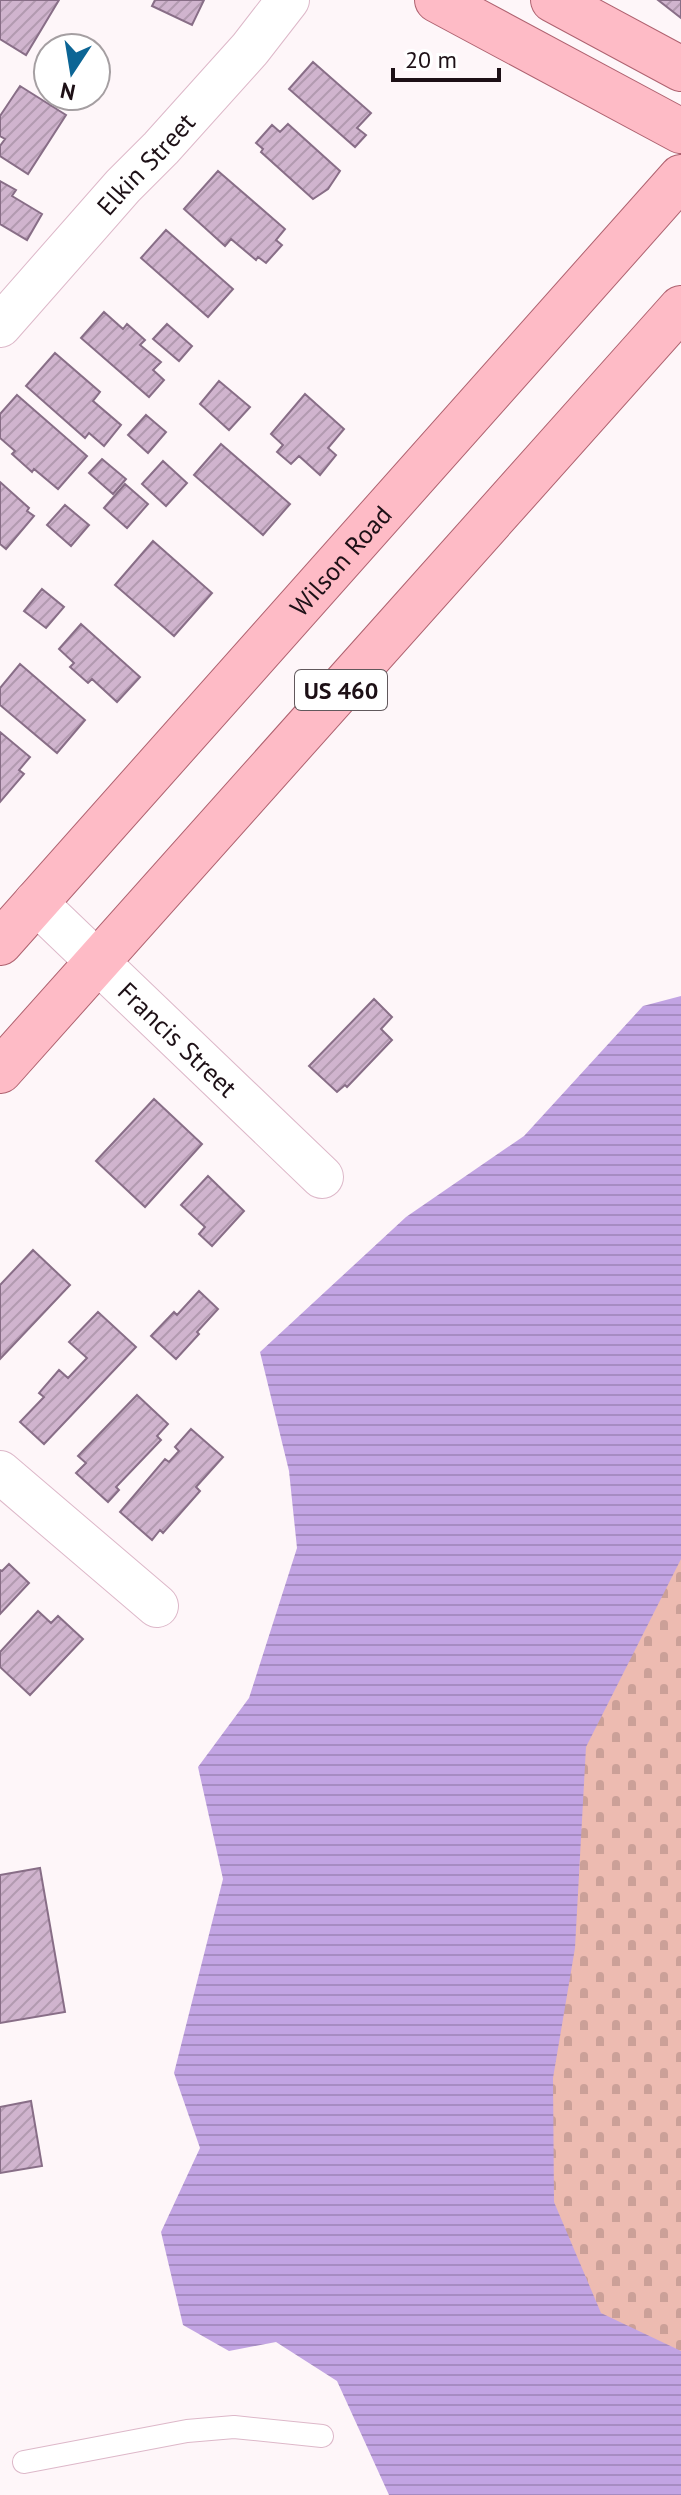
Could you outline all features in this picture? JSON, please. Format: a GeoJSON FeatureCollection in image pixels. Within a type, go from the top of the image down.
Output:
{"type":"FeatureCollection","features":[{"type":"Feature","properties":{"kind":"main road"},"geometry":{"type":"LineString","coordinates":[[437,0],[681,131]]}},
{"type":"Feature","properties":{"kind":"main road"},"geometry":{"type":"LineString","coordinates":[[553,0],[681,69]]}},
{"type":"Feature","properties":{"kind":"main road","name":"Wilson Road"},"geometry":{"type":"LineString","coordinates":[[0,943],[681,177]]}},
{"type":"Feature","properties":{"kind":"main road","name":"US 460"},"geometry":{"type":"LineString","coordinates":[[0,1071],[681,308]]}},
{"type":"Feature","properties":{"kind":"street","name":"Elkin Street"},"geometry":{"type":"LineString","coordinates":[[0,326],[123,186],[240,60],[288,0]]}},
{"type":"Feature","properties":{"kind":"street","name":"Francis Street"},"geometry":{"type":"LineString","coordinates":[[35,902],[322,1177]]}},
{"type":"Feature","properties":{"kind":"street"},"geometry":{"type":"LineString","coordinates":[[0,1472],[157,1606]]}},
{"type":"Feature","properties":{"kind":"lane"},"geometry":{"type":"LineString","coordinates":[[24,2462],[187,2431],[234,2427],[322,2436]]}},
{"type":"Feature","properties":{"kind":"green space"},"geometry":{"type":"Polygon","coordinates":[[[681,1427],[681,2495],[543,2274],[535,1841],[681,1427]]]}},
{"type":"Feature","properties":{"kind":"shaded area"},"geometry":{"type":"Polygon","coordinates":[[[681,996],[681,1559],[586,1747],[575,1948],[553,2078],[554,2202],[601,2313],[681,2351],[681,2495],[389,2495],[337,2381],[276,2342],[229,2351],[183,2325],[161,2232],[200,2148],[174,2073],[223,1879],[198,1767],[249,1698],[297,1548],[289,1471],[260,1352],[406,1217],[524,1136],[643,1006],[681,996]]]}},
{"type":"Feature","properties":{"kind":"building"},"geometry":{"type":"Polygon","coordinates":[[[0,0],[59,0],[40,32],[32,32],[32,45],[26,55],[0,39],[0,0]]]}},
{"type":"Feature","properties":{"kind":"building"},"geometry":{"type":"Polygon","coordinates":[[[155,0],[204,0],[192,25],[152,6],[155,0]]]}},
{"type":"Feature","properties":{"kind":"building"},"geometry":{"type":"Polygon","coordinates":[[[658,0],[681,0],[681,18],[658,0]]]}},
{"type":"Feature","properties":{"kind":"building"},"geometry":{"type":"Polygon","coordinates":[[[313,62],[371,113],[357,128],[366,135],[355,147],[289,89],[313,62]]]}},
{"type":"Feature","properties":{"kind":"building"},"geometry":{"type":"Polygon","coordinates":[[[20,86],[32,94],[32,112],[61,112],[66,115],[28,174],[0,156],[0,146],[5,139],[0,136],[0,116],[20,86]]]}},
{"type":"Feature","properties":{"kind":"building"},"geometry":{"type":"Polygon","coordinates":[[[288,124],[340,171],[328,189],[313,199],[261,152],[263,149],[256,143],[272,125],[280,132],[288,124]]]}},
{"type":"Feature","properties":{"kind":"building"},"geometry":{"type":"Polygon","coordinates":[[[218,171],[285,229],[276,240],[282,245],[266,263],[258,257],[256,260],[231,239],[225,246],[184,209],[218,171]]]}},
{"type":"Feature","properties":{"kind":"building"},"geometry":{"type":"Polygon","coordinates":[[[0,181],[16,190],[12,196],[42,214],[27,240],[0,224],[0,181]]]}},
{"type":"Feature","properties":{"kind":"building"},"geometry":{"type":"Polygon","coordinates":[[[166,230],[233,289],[208,317],[141,258],[166,230]]]}},
{"type":"Feature","properties":{"kind":"building"},"geometry":{"type":"Polygon","coordinates":[[[104,312],[123,329],[127,324],[145,340],[140,345],[161,362],[153,370],[164,380],[149,397],[81,338],[104,312]]]}},
{"type":"Feature","properties":{"kind":"building"},"geometry":{"type":"Polygon","coordinates":[[[167,324],[192,346],[179,361],[153,339],[167,324]]]}},
{"type":"Feature","properties":{"kind":"building"},"geometry":{"type":"Polygon","coordinates":[[[55,353],[100,392],[93,401],[121,425],[104,446],[89,433],[85,438],[26,386],[55,353]]]}},
{"type":"Feature","properties":{"kind":"building"},"geometry":{"type":"Polygon","coordinates":[[[219,381],[250,407],[229,430],[200,404],[219,381]]]}},
{"type":"Feature","properties":{"kind":"building"},"geometry":{"type":"Polygon","coordinates":[[[305,394],[344,429],[328,448],[336,455],[320,475],[299,456],[291,464],[277,452],[283,445],[271,434],[305,394]]]}},
{"type":"Feature","properties":{"kind":"building"},"geometry":{"type":"Polygon","coordinates":[[[17,395],[87,456],[58,489],[34,469],[32,472],[0,438],[0,414],[17,395]]]}},
{"type":"Feature","properties":{"kind":"building"},"geometry":{"type":"Polygon","coordinates":[[[146,415],[166,432],[148,453],[128,435],[146,415]]]}},
{"type":"Feature","properties":{"kind":"building"},"geometry":{"type":"Polygon","coordinates":[[[221,444],[290,504],[263,535],[194,475],[221,444]]]}},
{"type":"Feature","properties":{"kind":"building"},"geometry":{"type":"Polygon","coordinates":[[[102,459],[126,479],[113,494],[89,473],[102,459]]]}},
{"type":"Feature","properties":{"kind":"building"},"geometry":{"type":"Polygon","coordinates":[[[163,461],[187,483],[166,506],[142,484],[163,461]]]}},
{"type":"Feature","properties":{"kind":"building"},"geometry":{"type":"Polygon","coordinates":[[[0,482],[34,516],[6,549],[0,544],[0,482]]]}},
{"type":"Feature","properties":{"kind":"building"},"geometry":{"type":"Polygon","coordinates":[[[125,484],[148,504],[127,528],[104,508],[125,484]]]}},
{"type":"Feature","properties":{"kind":"building"},"geometry":{"type":"Polygon","coordinates":[[[65,505],[89,525],[71,546],[47,525],[65,505]]]}},
{"type":"Feature","properties":{"kind":"building"},"geometry":{"type":"Polygon","coordinates":[[[153,541],[212,593],[174,636],[115,585],[153,541]]]}},
{"type":"Feature","properties":{"kind":"building"},"geometry":{"type":"Polygon","coordinates":[[[42,589],[64,607],[46,628],[24,611],[42,589]]]}},
{"type":"Feature","properties":{"kind":"building"},"geometry":{"type":"Polygon","coordinates":[[[81,624],[140,677],[117,702],[92,679],[88,683],[70,667],[74,663],[59,649],[81,624]]]}},
{"type":"Feature","properties":{"kind":"building"},"geometry":{"type":"Polygon","coordinates":[[[20,664],[85,720],[57,753],[0,705],[0,688],[20,664]]]}},
{"type":"Feature","properties":{"kind":"building"},"geometry":{"type":"Polygon","coordinates":[[[0,732],[30,757],[19,770],[24,774],[0,802],[0,732]]]}},
{"type":"Feature","properties":{"kind":"building"},"geometry":{"type":"Polygon","coordinates":[[[374,999],[392,1017],[381,1029],[392,1040],[347,1087],[345,1085],[337,1092],[309,1066],[374,999]]]}},
{"type":"Feature","properties":{"kind":"building"},"geometry":{"type":"Polygon","coordinates":[[[154,1099],[202,1144],[145,1207],[96,1161],[154,1099]]]}},
{"type":"Feature","properties":{"kind":"building"},"geometry":{"type":"Polygon","coordinates":[[[208,1176],[244,1211],[212,1246],[199,1234],[205,1227],[181,1205],[208,1176]]]}},
{"type":"Feature","properties":{"kind":"building"},"geometry":{"type":"Polygon","coordinates":[[[33,1250],[70,1285],[0,1359],[0,1285],[33,1250]]]}},
{"type":"Feature","properties":{"kind":"building"},"geometry":{"type":"Polygon","coordinates":[[[199,1291],[218,1309],[176,1359],[151,1336],[174,1312],[177,1315],[199,1291]]]}},
{"type":"Feature","properties":{"kind":"building"},"geometry":{"type":"Polygon","coordinates":[[[98,1312],[136,1347],[44,1444],[20,1422],[44,1397],[39,1393],[59,1370],[68,1378],[87,1358],[69,1342],[98,1312]]]}},
{"type":"Feature","properties":{"kind":"building"},"geometry":{"type":"Polygon","coordinates":[[[137,1395],[168,1424],[157,1436],[161,1440],[116,1487],[119,1490],[108,1502],[76,1473],[86,1463],[78,1456],[137,1395]]]}},
{"type":"Feature","properties":{"kind":"building"},"geometry":{"type":"Polygon","coordinates":[[[191,1429],[223,1457],[196,1487],[200,1491],[163,1533],[160,1530],[152,1540],[120,1512],[165,1459],[169,1462],[179,1451],[175,1447],[191,1429]]]}},
{"type":"Feature","properties":{"kind":"building"},"geometry":{"type":"Polygon","coordinates":[[[9,1564],[29,1583],[0,1614],[0,1570],[9,1564]]]}},
{"type":"Feature","properties":{"kind":"building"},"geometry":{"type":"Polygon","coordinates":[[[38,1611],[51,1623],[58,1616],[83,1639],[30,1695],[0,1667],[0,1652],[38,1611]]]}},
{"type":"Feature","properties":{"kind":"building"},"geometry":{"type":"Polygon","coordinates":[[[40,1868],[65,2012],[0,2023],[0,1875],[40,1868]]]}},
{"type":"Feature","properties":{"kind":"building"},"geometry":{"type":"Polygon","coordinates":[[[31,2101],[42,2166],[0,2173],[0,2107],[31,2101]]]}}]}
